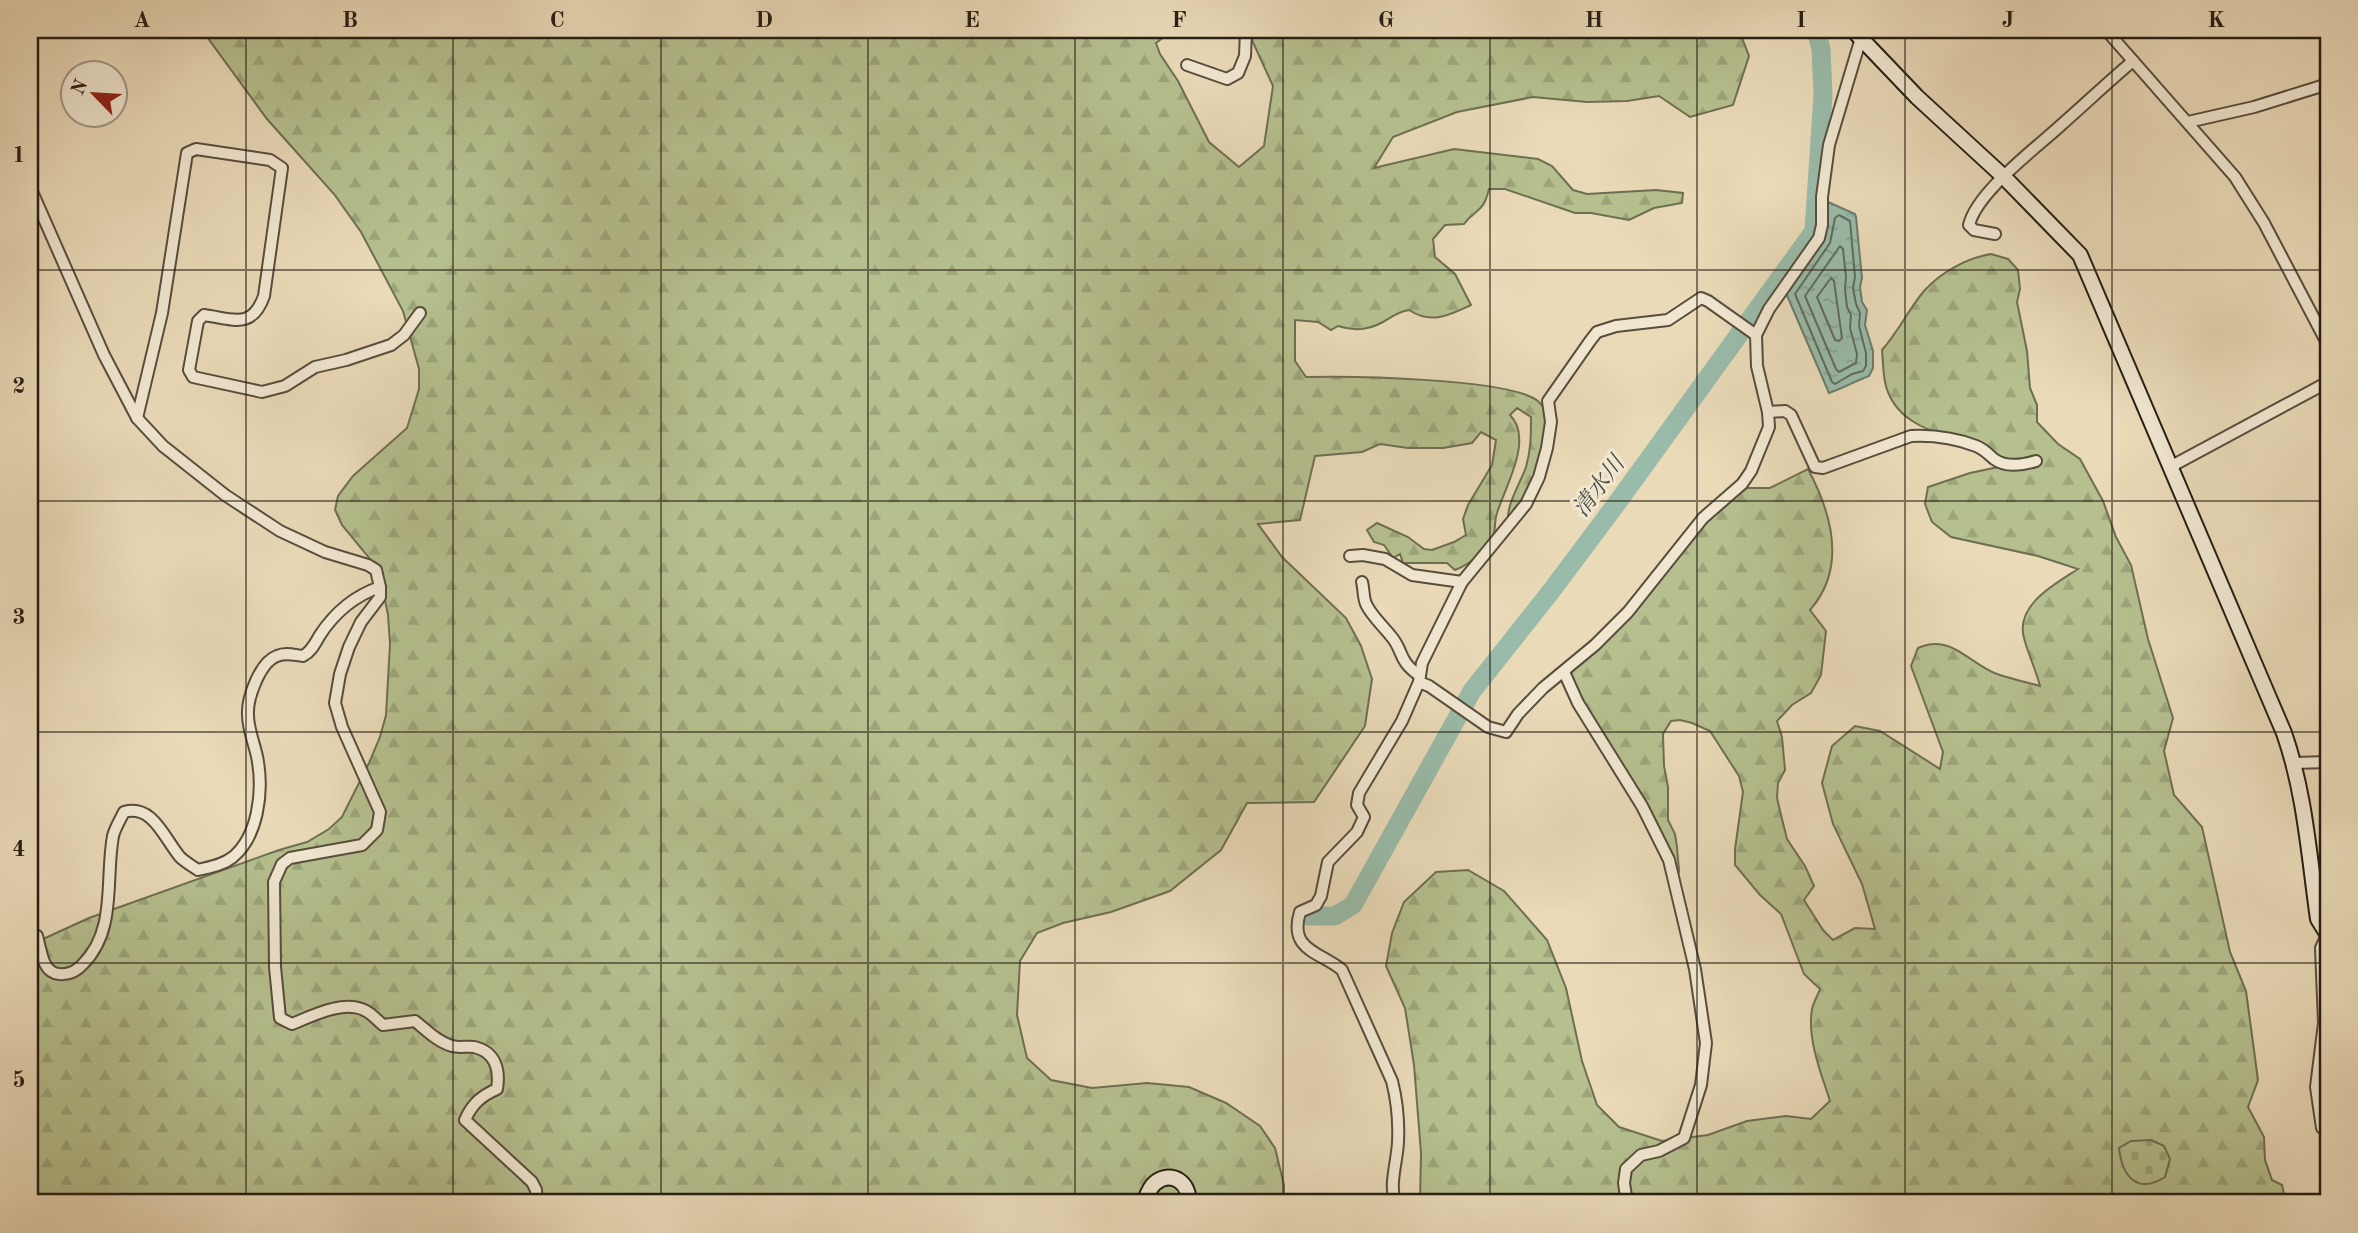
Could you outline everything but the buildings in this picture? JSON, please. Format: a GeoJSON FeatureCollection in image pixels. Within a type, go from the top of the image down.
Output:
{"type":"FeatureCollection","features":[{"type":"Feature","properties":{"kind":"street"},"geometry":{"type":"LineString","coordinates":[[1187,65],[1227,79],[1238,73],[1245,56],[1245,30]]}},
{"type":"Feature","properties":{"kind":"street"},"geometry":{"type":"LineString","coordinates":[[2106,30],[2235,177],[2249,197],[2328,345]]}},
{"type":"Feature","properties":{"kind":"street"},"geometry":{"type":"LineString","coordinates":[[1857,34],[1917,97],[2004,177],[2080,255],[2284,733],[2294,763],[2303,803],[2318,919],[2328,935],[2321,948],[2324,1023],[2316,1087],[2322,1128],[2328,1132]]}},
{"type":"Feature","properties":{"kind":"street"},"geometry":{"type":"LineString","coordinates":[[1362,582],[1368,608],[1394,640],[1401,657],[1419,679],[1488,727],[1506,732],[1518,714],[1543,688],[1628,612],[1703,518],[1742,484],[1751,471],[1769,427],[1757,366],[1756,335],[1769,309],[1819,238],[1829,145],[1857,34]]}},
{"type":"Feature","properties":{"kind":"street"},"geometry":{"type":"LineString","coordinates":[[1995,234],[1974,230],[1969,225],[1971,216],[1980,204],[2004,177],[2133,61]]}},
{"type":"Feature","properties":{"kind":"street"},"geometry":{"type":"LineString","coordinates":[[2188,121],[2254,107],[2328,84]]}},
{"type":"Feature","properties":{"kind":"street"},"geometry":{"type":"LineString","coordinates":[[137,418],[162,313],[187,153],[196,149],[270,160],[282,168],[260,308],[256,315],[246,319],[204,315],[198,321],[189,370],[193,377],[262,392],[285,386],[315,367],[391,345],[404,335],[420,313]]}},
{"type":"Feature","properties":{"kind":"street"},"geometry":{"type":"LineString","coordinates":[[30,187],[104,355],[137,418],[163,446],[225,495],[280,531],[325,552],[376,570],[380,597],[361,622],[349,647],[340,674],[335,703],[342,727],[380,812],[377,830],[362,845],[290,858],[282,864],[274,882],[275,967],[280,1018],[292,1024],[330,1009],[361,1009],[366,1010],[383,1025],[415,1021],[437,1039],[452,1046],[475,1047],[491,1054],[499,1074],[498,1089],[471,1107],[465,1121],[532,1182],[537,1203]]}},
{"type":"Feature","properties":{"kind":"street"},"geometry":{"type":"LineString","coordinates":[[1395,1203],[1392,1178],[1398,1128],[1392,1081],[1342,970],[1325,958],[1308,951],[1300,935],[1300,912],[1316,905],[1321,896],[1328,862],[1357,832],[1364,817],[1357,805],[1359,793],[1402,720],[1419,679],[1422,663],[1462,582],[1527,504],[1539,477],[1547,448],[1551,422],[1548,401],[1597,332],[1616,326],[1668,320],[1701,298],[1756,335]]}},
{"type":"Feature","properties":{"kind":"street"},"geometry":{"type":"LineString","coordinates":[[2170,467],[2328,382]]}},
{"type":"Feature","properties":{"kind":"street"},"geometry":{"type":"LineString","coordinates":[[1768,412],[1785,411],[1791,415],[1815,467],[1823,468],[1912,436],[1925,435],[1950,438],[1977,447],[2002,463],[2021,465],[2036,461]]}},
{"type":"Feature","properties":{"kind":"street"},"geometry":{"type":"LineString","coordinates":[[1350,556],[1363,555],[1385,559],[1412,575],[1462,582]]}},
{"type":"Feature","properties":{"kind":"street"},"geometry":{"type":"LineString","coordinates":[[30,935],[37,936],[46,968],[55,974],[65,975],[77,970],[90,957],[105,924],[111,889],[110,856],[114,832],[124,812],[139,810],[148,815],[181,858],[198,870],[232,859],[242,847],[257,817],[258,763],[248,716],[250,693],[264,666],[274,657],[285,653],[303,656],[310,652],[340,610],[361,593],[380,587]]}},
{"type":"Feature","properties":{"kind":"street"},"geometry":{"type":"LineString","coordinates":[[1564,672],[1578,703],[1642,806],[1669,860],[1695,969],[1706,1043],[1701,1085],[1685,1138],[1659,1151],[1641,1155],[1626,1169],[1624,1183],[1627,1203]]}},
{"type":"Feature","properties":{"kind":"street"},"geometry":{"type":"LineString","coordinates":[[2294,763],[2328,762]]}},
{"type":"Feature","properties":{"kind":"street"},"geometry":{"type":"LineString","coordinates":[[1144,1203],[1152,1185],[1163,1178],[1173,1178],[1184,1184],[1190,1194],[1188,1203]]}},
{"type":"Feature","properties":{"kind":"green space"},"geometry":{"type":"Polygon","coordinates":[[[202,30],[1173,30],[1156,43],[1160,54],[1178,81],[1209,142],[1239,167],[1264,146],[1273,86],[1251,38],[1254,30],[1739,30],[1749,56],[1733,105],[1690,117],[1659,96],[1627,101],[1587,102],[1533,97],[1457,112],[1393,137],[1374,168],[1454,149],[1538,159],[1552,166],[1573,190],[1587,194],[1656,190],[1683,193],[1682,203],[1654,208],[1629,220],[1575,213],[1505,189],[1489,189],[1482,207],[1464,224],[1445,225],[1433,239],[1435,257],[1455,274],[1471,305],[1433,318],[1417,315],[1409,310],[1378,325],[1361,329],[1338,326],[1331,330],[1318,322],[1295,320],[1295,361],[1306,377],[1391,378],[1465,383],[1523,394],[1539,402],[1544,410],[1546,432],[1541,458],[1530,489],[1508,520],[1512,500],[1529,455],[1531,417],[1517,408],[1510,415],[1517,425],[1519,450],[1497,513],[1493,536],[1485,549],[1466,565],[1455,570],[1447,563],[1403,563],[1400,554],[1393,558],[1384,545],[1374,542],[1367,530],[1377,523],[1408,537],[1424,549],[1432,550],[1466,535],[1463,519],[1468,505],[1492,465],[1496,440],[1481,432],[1472,443],[1443,448],[1408,448],[1380,444],[1362,452],[1315,456],[1300,520],[1258,524],[1282,557],[1346,618],[1361,646],[1372,679],[1365,726],[1314,802],[1247,803],[1221,850],[1170,891],[1111,912],[1063,923],[1037,933],[1020,961],[1017,1015],[1027,1058],[1051,1080],[1092,1088],[1147,1083],[1189,1087],[1226,1103],[1260,1126],[1275,1148],[1284,1185],[1284,1203],[30,1203],[30,945],[89,918],[307,842],[329,829],[342,817],[369,763],[386,715],[390,644],[381,580],[375,565],[342,525],[335,510],[338,496],[353,476],[407,428],[419,389],[419,369],[403,311],[361,232],[334,194],[267,119],[202,30]]]}},
{"type":"Feature","properties":{"kind":"green space"},"geometry":{"type":"Polygon","coordinates":[[[1991,254],[2008,259],[2018,270],[2020,289],[2017,302],[2027,351],[2030,388],[2037,405],[2037,422],[2058,444],[2080,459],[2103,501],[2116,537],[2131,565],[2148,639],[2173,718],[2164,751],[2174,795],[2202,827],[2230,952],[2246,991],[2258,1080],[2248,1107],[2264,1137],[2265,1160],[2272,1180],[2282,1185],[2286,1203],[1420,1203],[1421,1153],[1414,1065],[1405,1008],[1386,966],[1392,933],[1404,902],[1436,872],[1468,870],[1504,891],[1547,940],[1566,988],[1582,1061],[1597,1105],[1619,1127],[1662,1141],[1708,1135],[1747,1121],[1786,1116],[1811,1119],[1830,1101],[1811,1032],[1812,1009],[1820,989],[1804,974],[1781,914],[1760,895],[1735,865],[1743,792],[1739,776],[1710,731],[1692,723],[1671,721],[1663,734],[1664,766],[1668,787],[1668,820],[1675,834],[1678,876],[1569,670],[1697,531],[1732,500],[1747,488],[1770,488],[1808,469],[1824,504],[1832,541],[1829,577],[1822,594],[1810,610],[1826,631],[1821,675],[1811,693],[1792,705],[1777,721],[1782,737],[1785,770],[1778,783],[1777,798],[1787,839],[1805,866],[1814,886],[1804,900],[1823,930],[1833,940],[1855,928],[1875,929],[1862,884],[1833,824],[1822,783],[1832,746],[1855,726],[1880,731],[1940,769],[1943,752],[1911,666],[1918,648],[1930,644],[1950,647],[1997,674],[2040,686],[2024,638],[2025,615],[2048,589],[2078,569],[2038,556],[1951,537],[1932,522],[1925,504],[1928,487],[1970,473],[2003,466],[1986,450],[1926,428],[1904,415],[1889,395],[1885,382],[1882,350],[1924,291],[1955,267],[1991,254]]]}},
{"type":"Feature","properties":{"kind":"green space"},"geometry":{"type":"Polygon","coordinates":[[[2151,1140],[2164,1146],[2170,1159],[2165,1177],[2155,1182],[2139,1183],[2127,1174],[2119,1148],[2131,1141],[2151,1140]]]}},
{"type":"Feature","properties":{"kind":"water"},"geometry":{"type":"Polygon","coordinates":[[[1828,202],[1855,214],[1856,217],[1862,278],[1860,287],[1862,302],[1867,310],[1865,325],[1873,351],[1873,368],[1869,376],[1829,393],[1786,293],[1824,240],[1828,224],[1828,202]]]}},
{"type":"Feature","properties":{"kind":"waterway","name":"清水川"},"geometry":{"type":"LineString","coordinates":[[1304,916],[1335,916],[1353,905],[1472,691],[1617,503],[1814,231],[1823,95],[1821,49],[1816,30]]}}]}
